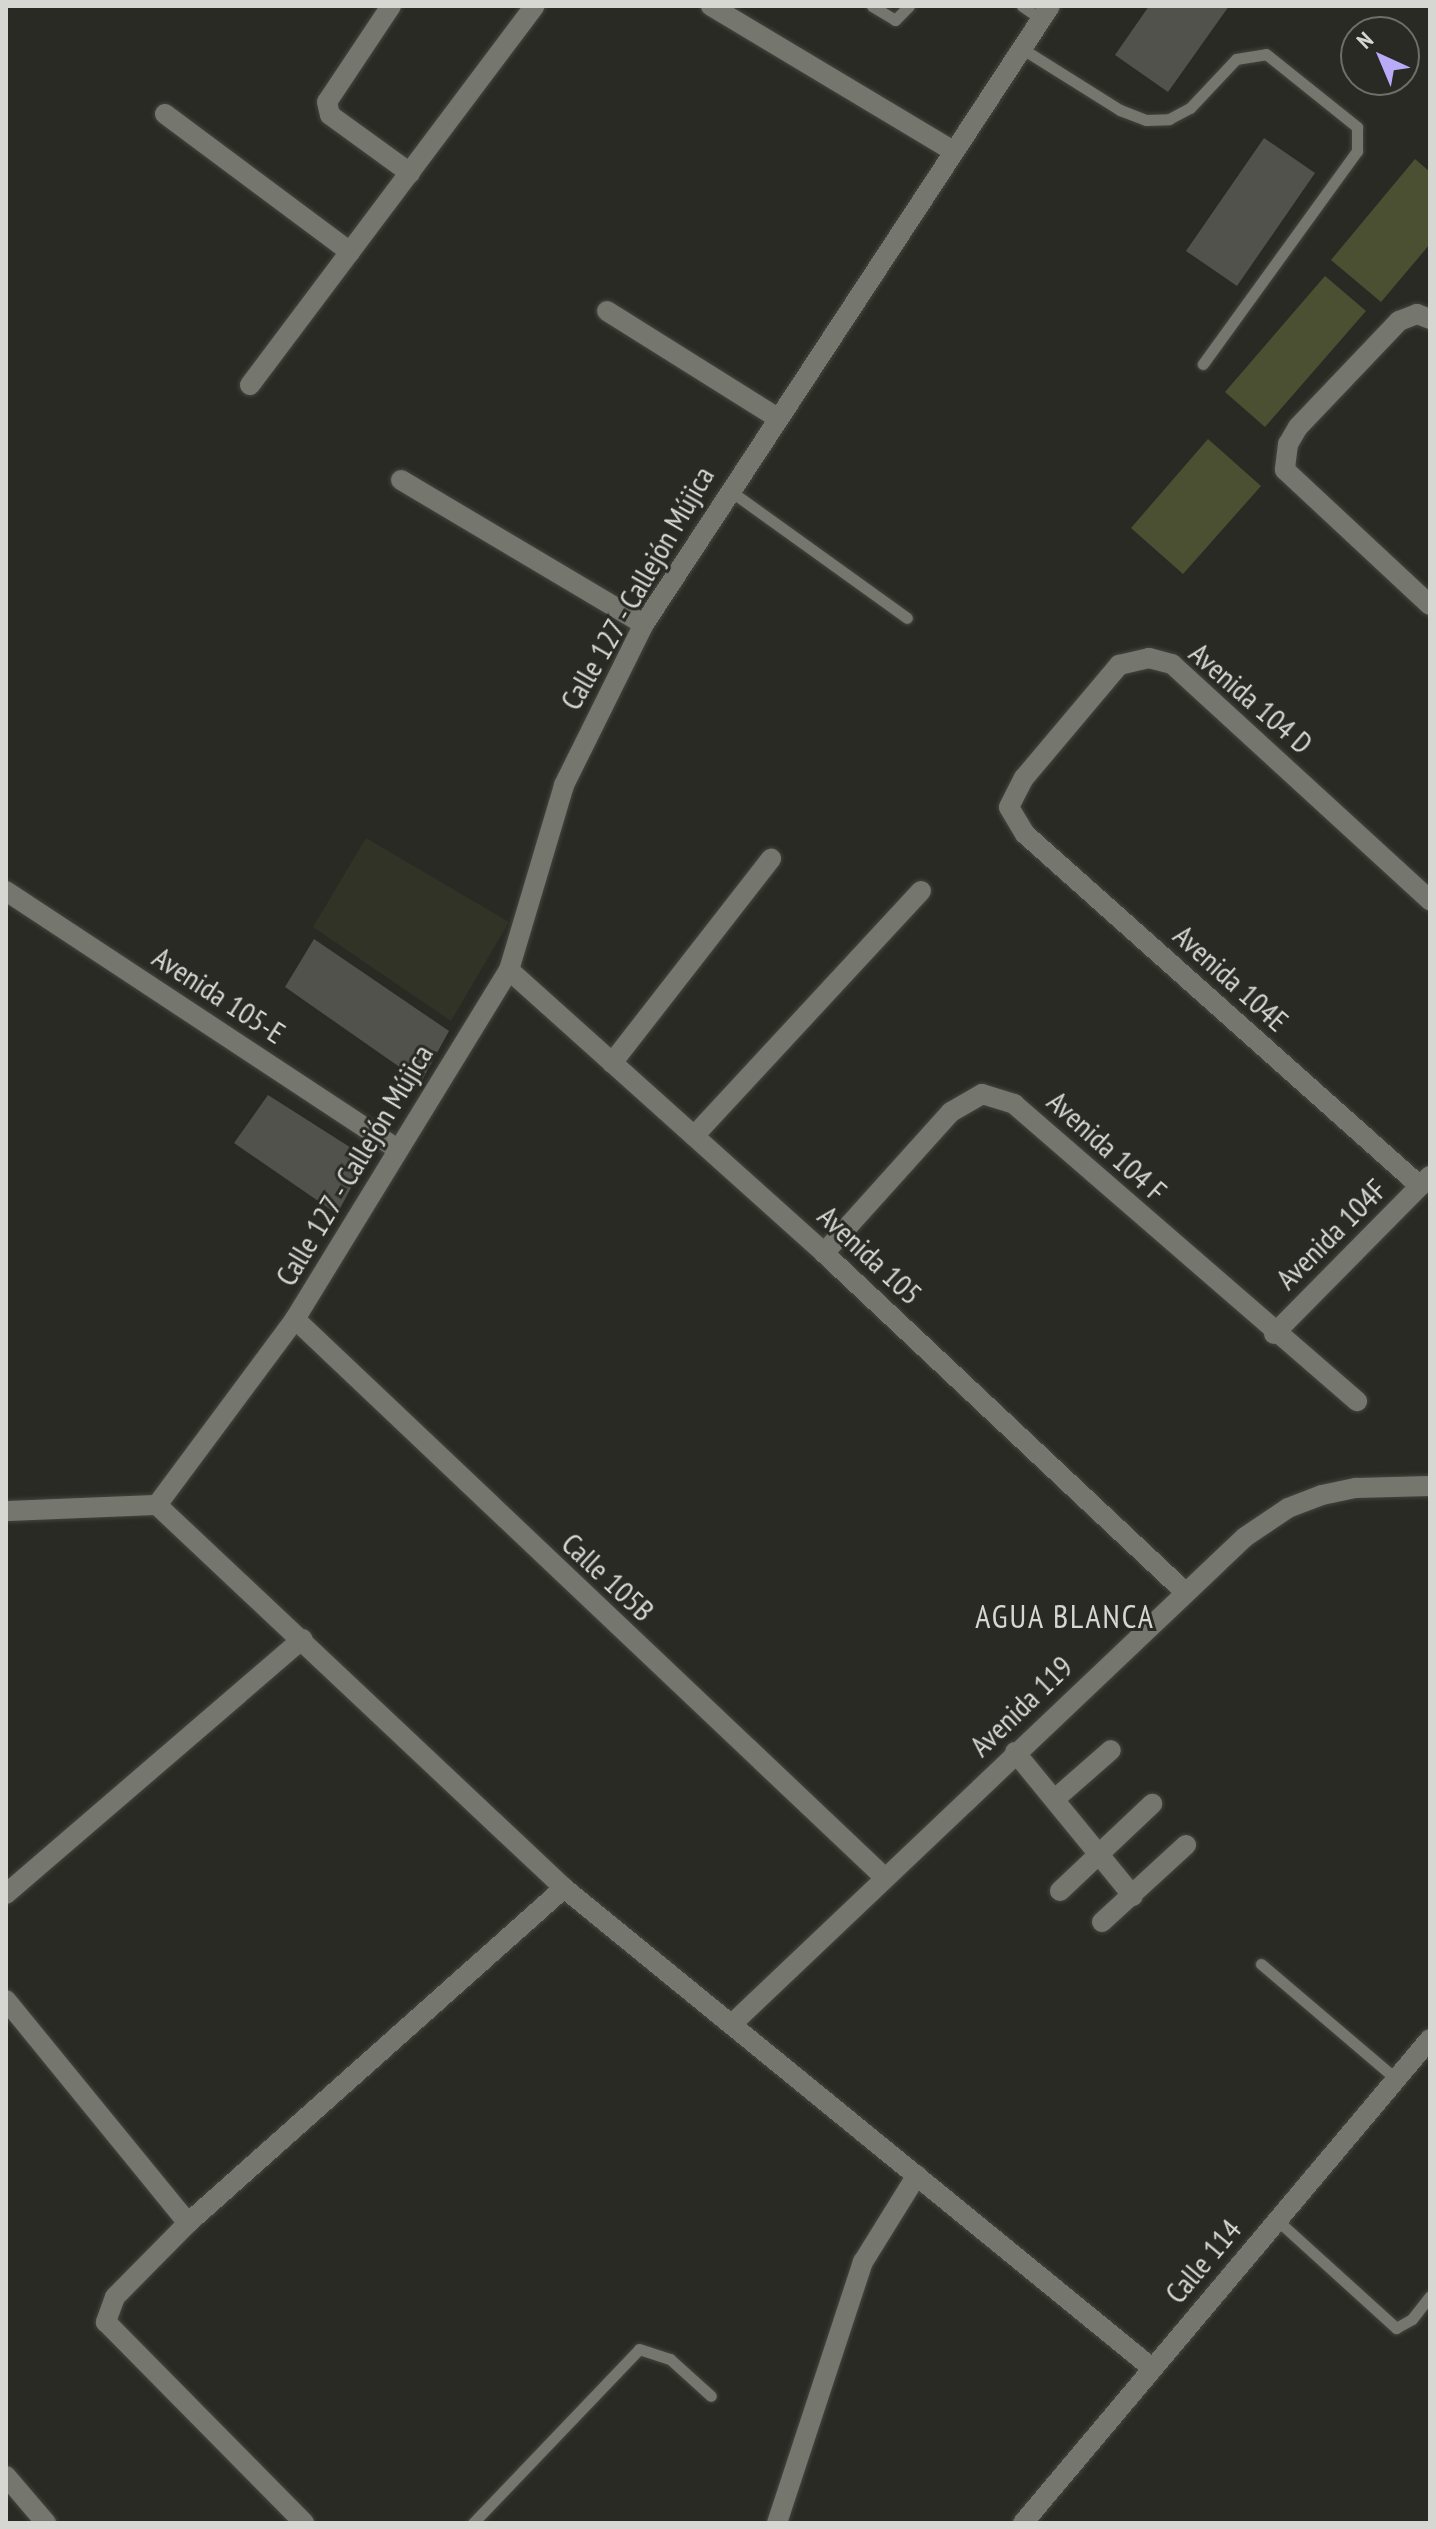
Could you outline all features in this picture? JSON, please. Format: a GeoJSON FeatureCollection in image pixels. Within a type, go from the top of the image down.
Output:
{"type":"FeatureCollection","features":[{"type":"Feature","properties":{"kind":"street"},"geometry":{"type":"LineString","coordinates":[[391,6],[327,102],[330,115],[410,173]]}},
{"type":"Feature","properties":{"kind":"street"},"geometry":{"type":"LineString","coordinates":[[250,385],[535,6]]}},
{"type":"Feature","properties":{"kind":"street"},"geometry":{"type":"LineString","coordinates":[[711,6],[953,151]]}},
{"type":"Feature","properties":{"kind":"street","name":"Calle 127 - Callejón Mújica"},"geometry":{"type":"LineString","coordinates":[[157,1505],[295,1319],[509,970],[564,785],[644,624],[728,490],[1046,12]]}},
{"type":"Feature","properties":{"kind":"street"},"geometry":{"type":"LineString","coordinates":[[165,114],[350,252]]}},
{"type":"Feature","properties":{"kind":"street"},"geometry":{"type":"LineString","coordinates":[[607,311],[776,417]]}},
{"type":"Feature","properties":{"kind":"street"},"geometry":{"type":"LineString","coordinates":[[1423,316],[1399,321],[1298,427],[1288,444],[1285,470],[1430,605]]}},
{"type":"Feature","properties":{"kind":"street"},"geometry":{"type":"LineString","coordinates":[[401,480],[644,624]]}},
{"type":"Feature","properties":{"kind":"street","name":"Avenida 104 D"},"geometry":{"type":"LineString","coordinates":[[1009,807],[1024,778],[1119,665],[1149,658],[1172,664],[1430,900]]}},
{"type":"Feature","properties":{"kind":"street","name":"Avenida 104E"},"geometry":{"type":"LineString","coordinates":[[1009,807],[1025,834],[1425,1181]]}},
{"type":"Feature","properties":{"kind":"street"},"geometry":{"type":"LineString","coordinates":[[612,1063],[771,859]]}},
{"type":"Feature","properties":{"kind":"street","name":"Avenida 105-E"},"geometry":{"type":"LineString","coordinates":[[6,891],[398,1149]]}},
{"type":"Feature","properties":{"kind":"street"},"geometry":{"type":"LineString","coordinates":[[694,1136],[921,891]]}},
{"type":"Feature","properties":{"kind":"street","name":"Avenida 105"},"geometry":{"type":"LineString","coordinates":[[509,970],[824,1253],[1184,1591]]}},
{"type":"Feature","properties":{"kind":"street","name":"Avenida 104 F"},"geometry":{"type":"LineString","coordinates":[[824,1253],[951,1112],[982,1094],[1014,1104],[1274,1334],[1357,1401]]}},
{"type":"Feature","properties":{"kind":"street","name":"Avenida 104F"},"geometry":{"type":"LineString","coordinates":[[1274,1334],[1425,1181]]}},
{"type":"Feature","properties":{"kind":"street","name":"Calle 105B"},"geometry":{"type":"LineString","coordinates":[[295,1319],[884,1877]]}},
{"type":"Feature","properties":{"kind":"street","name":"Avenida 119"},"geometry":{"type":"LineString","coordinates":[[732,2024],[1184,1591],[1245,1537],[1288,1508],[1356,1488],[1430,1486]]}},
{"type":"Feature","properties":{"kind":"street"},"geometry":{"type":"LineString","coordinates":[[6,1511],[157,1505],[564,1888],[1152,2368]]}},
{"type":"Feature","properties":{"kind":"street"},"geometry":{"type":"LineString","coordinates":[[6,1894],[302,1639]]}},
{"type":"Feature","properties":{"kind":"street"},"geometry":{"type":"LineString","coordinates":[[1055,1799],[1111,1750]]}},
{"type":"Feature","properties":{"kind":"street"},"geometry":{"type":"LineString","coordinates":[[1015,1752],[1133,1896]]}},
{"type":"Feature","properties":{"kind":"street"},"geometry":{"type":"LineString","coordinates":[[1060,1891],[1152,1804]]}},
{"type":"Feature","properties":{"kind":"street"},"geometry":{"type":"LineString","coordinates":[[1102,1922],[1186,1845]]}},
{"type":"Feature","properties":{"kind":"street"},"geometry":{"type":"LineString","coordinates":[[304,2523],[106,2322],[115,2297],[188,2223],[564,1888]]}},
{"type":"Feature","properties":{"kind":"street"},"geometry":{"type":"LineString","coordinates":[[6,2000],[188,2223]]}},
{"type":"Feature","properties":{"kind":"street","name":"Calle 114"},"geometry":{"type":"LineString","coordinates":[[1023,2523],[1430,2039]]}},
{"type":"Feature","properties":{"kind":"street"},"geometry":{"type":"LineString","coordinates":[[777,2523],[863,2262],[917,2175]]}},
{"type":"Feature","properties":{"kind":"street"},"geometry":{"type":"LineString","coordinates":[[6,2476],[46,2523]]}},
{"type":"Feature","properties":{"kind":"lane"},"geometry":{"type":"LineString","coordinates":[[872,6],[895,20],[909,6]]}},
{"type":"Feature","properties":{"kind":"lane"},"geometry":{"type":"LineString","coordinates":[[1022,6],[1046,12]]}},
{"type":"Feature","properties":{"kind":"lane"},"geometry":{"type":"LineString","coordinates":[[1021,48],[1120,110],[1146,120],[1169,119],[1190,108],[1236,59],[1266,54],[1357,127],[1357,151],[1203,364]]}},
{"type":"Feature","properties":{"kind":"lane"},"geometry":{"type":"LineString","coordinates":[[728,490],[907,618]]}},
{"type":"Feature","properties":{"kind":"lane"},"geometry":{"type":"LineString","coordinates":[[1261,1964],[1396,2079]]}},
{"type":"Feature","properties":{"kind":"lane"},"geometry":{"type":"LineString","coordinates":[[1277,2220],[1396,2328],[1412,2319],[1430,2296]]}},
{"type":"Feature","properties":{"kind":"lane"},"geometry":{"type":"LineString","coordinates":[[473,2523],[639,2349],[670,2359],[711,2396]]}},
{"type":"Feature","properties":{"kind":"shaded area"},"geometry":{"type":"Polygon","coordinates":[[[366,838],[509,922],[451,1021],[313,927],[366,838]]]}},
{"type":"Feature","properties":{"kind":"green space"},"geometry":{"type":"Polygon","coordinates":[[[1415,159],[1430,172],[1430,244],[1381,302],[1331,260],[1415,159]]]}},
{"type":"Feature","properties":{"kind":"green space"},"geometry":{"type":"Polygon","coordinates":[[[1325,276],[1366,311],[1265,427],[1225,392],[1325,276]]]}},
{"type":"Feature","properties":{"kind":"green space"},"geometry":{"type":"Polygon","coordinates":[[[1208,439],[1261,486],[1183,574],[1131,528],[1208,439]]]}},
{"type":"Feature","properties":{"kind":"building"},"geometry":{"type":"Polygon","coordinates":[[[1149,6],[1229,6],[1168,92],[1115,55],[1149,6]]]}},
{"type":"Feature","properties":{"kind":"building"},"geometry":{"type":"Polygon","coordinates":[[[1264,138],[1315,173],[1237,286],[1186,251],[1264,138]]]}},
{"type":"Feature","properties":{"kind":"building"},"geometry":{"type":"Polygon","coordinates":[[[314,939],[449,1031],[421,1082],[285,987],[314,939]]]}},
{"type":"Feature","properties":{"kind":"building"},"geometry":{"type":"Polygon","coordinates":[[[268,1095],[367,1158],[337,1214],[234,1143],[268,1095]]]}},
{"type":"Feature","properties":{"kind":"district","name":"AGUA BLANCA"},"geometry":{"type":"Point","coordinates":[1065,1616]}}]}
